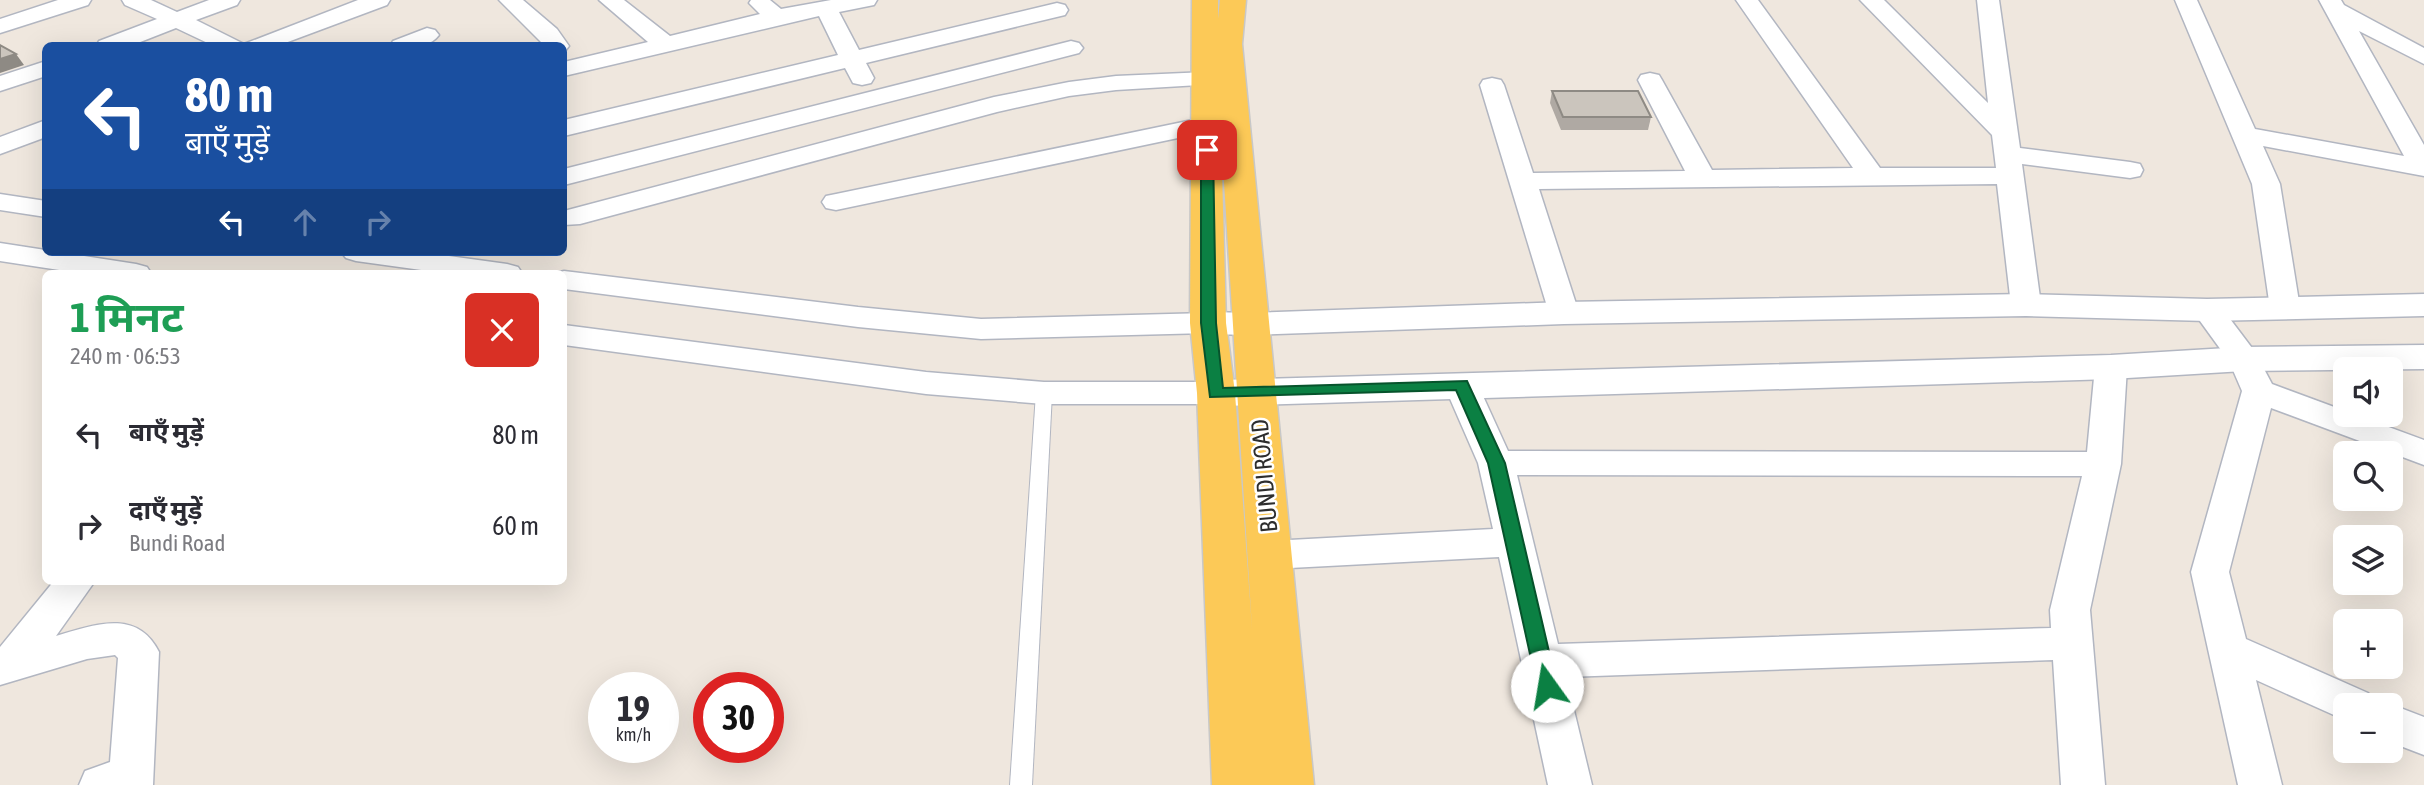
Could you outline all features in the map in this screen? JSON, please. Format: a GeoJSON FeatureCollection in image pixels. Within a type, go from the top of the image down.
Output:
{"type":"FeatureCollection","features":[{"type":"Feature","properties":{"kind":"main road","name":"BUNDI ROAD"},"geometry":{"type":"LineString","coordinates":[[1205,0],[1208,323],[1216,393],[1238,785]]}},
{"type":"Feature","properties":{"kind":"main road","name":"BUNDI ROAD"},"geometry":{"type":"LineString","coordinates":[[1233,0],[1229,44],[1288,785]]}},
{"type":"Feature","properties":{"kind":"street"},"geometry":{"type":"LineString","coordinates":[[0,26],[80,0]]}},
{"type":"Feature","properties":{"kind":"street"},"geometry":{"type":"LineString","coordinates":[[133,0],[225,42]]}},
{"type":"Feature","properties":{"kind":"street"},"geometry":{"type":"LineString","coordinates":[[118,42],[229,0]]}},
{"type":"Feature","properties":{"kind":"street"},"geometry":{"type":"LineString","coordinates":[[265,42],[379,0]]}},
{"type":"Feature","properties":{"kind":"street"},"geometry":{"type":"LineString","coordinates":[[510,0],[549,34],[554,42]]}},
{"type":"Feature","properties":{"kind":"street"},"geometry":{"type":"LineString","coordinates":[[610,0],[665,44]]}},
{"type":"Feature","properties":{"kind":"street"},"geometry":{"type":"LineString","coordinates":[[756,0],[777,17]]}},
{"type":"Feature","properties":{"kind":"street"},"geometry":{"type":"LineString","coordinates":[[567,64],[866,0]]}},
{"type":"Feature","properties":{"kind":"street"},"geometry":{"type":"LineString","coordinates":[[1747,0],[1872,176]]}},
{"type":"Feature","properties":{"kind":"street"},"geometry":{"type":"LineString","coordinates":[[1871,0],[2007,154]]}},
{"type":"Feature","properties":{"kind":"street"},"geometry":{"type":"LineString","coordinates":[[1988,0],[2026,304]]}},
{"type":"Feature","properties":{"kind":"street"},"geometry":{"type":"LineString","coordinates":[[2186,0],[2266,184],[2285,308]]}},
{"type":"Feature","properties":{"kind":"street"},"geometry":{"type":"LineString","coordinates":[[567,127],[851,59],[1055,5],[1085,87]]}},
{"type":"Feature","properties":{"kind":"street"},"geometry":{"type":"LineString","coordinates":[[2333,5],[2424,168]]}},
{"type":"Feature","properties":{"kind":"street"},"geometry":{"type":"LineString","coordinates":[[2333,5],[2424,57]]}},
{"type":"Feature","properties":{"kind":"street"},"geometry":{"type":"LineString","coordinates":[[826,8],[873,98]]}},
{"type":"Feature","properties":{"kind":"street"},"geometry":{"type":"LineString","coordinates":[[411,42],[428,35]]}},
{"type":"Feature","properties":{"kind":"street"},"geometry":{"type":"LineString","coordinates":[[567,176],[1071,48]]}},
{"type":"Feature","properties":{"kind":"street"},"geometry":{"type":"LineString","coordinates":[[0,84],[42,69]]}},
{"type":"Feature","properties":{"kind":"street"},"geometry":{"type":"LineString","coordinates":[[570,218],[994,105],[1085,87],[1207,79]]}},
{"type":"Feature","properties":{"kind":"street"},"geometry":{"type":"LineString","coordinates":[[1650,80],[1703,178]]}},
{"type":"Feature","properties":{"kind":"street"},"geometry":{"type":"LineString","coordinates":[[1492,85],[1564,313]]}},
{"type":"Feature","properties":{"kind":"street"},"geometry":{"type":"LineString","coordinates":[[836,202],[1207,125]]}},
{"type":"Feature","properties":{"kind":"street"},"geometry":{"type":"LineString","coordinates":[[0,146],[42,130]]}},
{"type":"Feature","properties":{"kind":"street"},"geometry":{"type":"LineString","coordinates":[[2245,135],[2424,168]]}},
{"type":"Feature","properties":{"kind":"street"},"geometry":{"type":"LineString","coordinates":[[1522,181],[1872,176],[2007,154],[2130,170]]}},
{"type":"Feature","properties":{"kind":"street"},"geometry":{"type":"LineString","coordinates":[[9,204],[42,193]]}},
{"type":"Feature","properties":{"kind":"street"},"geometry":{"type":"LineString","coordinates":[[9,204],[42,208]]}},
{"type":"Feature","properties":{"kind":"street"},"geometry":{"type":"LineString","coordinates":[[0,252],[117,270]]}},
{"type":"Feature","properties":{"kind":"street"},"geometry":{"type":"LineString","coordinates":[[385,256],[485,270]]}},
{"type":"Feature","properties":{"kind":"street"},"geometry":{"type":"LineString","coordinates":[[567,280],[981,329],[2026,304],[2207,310],[2424,305]]}},
{"type":"Feature","properties":{"kind":"street"},"geometry":{"type":"LineString","coordinates":[[2207,310],[2252,375],[2424,453]]}},
{"type":"Feature","properties":{"kind":"street"},"geometry":{"type":"LineString","coordinates":[[567,335],[926,383],[1044,393],[1216,393],[2111,367],[2252,375],[2424,357]]}},
{"type":"Feature","properties":{"kind":"street"},"geometry":{"type":"LineString","coordinates":[[2083,785],[2070,610],[2103,464],[2111,367]]}},
{"type":"Feature","properties":{"kind":"street"},"geometry":{"type":"LineString","coordinates":[[2252,375],[2210,572],[2260,785]]}},
{"type":"Feature","properties":{"kind":"street"},"geometry":{"type":"LineString","coordinates":[[1461,385],[1496,463],[1570,785]]}},
{"type":"Feature","properties":{"kind":"street"},"geometry":{"type":"LineString","coordinates":[[1496,463],[2103,464]]}},
{"type":"Feature","properties":{"kind":"street"},"geometry":{"type":"LineString","coordinates":[[1271,555],[1514,542]]}},
{"type":"Feature","properties":{"kind":"street"},"geometry":{"type":"LineString","coordinates":[[4,667],[73,585]]}},
{"type":"Feature","properties":{"kind":"street"},"geometry":{"type":"LineString","coordinates":[[4,667],[87,643],[122,638],[139,652],[121,781]]}},
{"type":"Feature","properties":{"kind":"street"},"geometry":{"type":"LineString","coordinates":[[1542,661],[2072,643]]}},
{"type":"Feature","properties":{"kind":"street"},"geometry":{"type":"LineString","coordinates":[[2228,649],[2333,696]]}},
{"type":"Feature","properties":{"kind":"street"},"geometry":{"type":"LineString","coordinates":[[2403,728],[2424,737]]}},
{"type":"Feature","properties":{"kind":"lane"},"geometry":{"type":"LineString","coordinates":[[1021,785],[1044,393]]}},
{"type":"Feature","properties":{"kind":"building"},"geometry":{"type":"Polygon","coordinates":[[[0,45],[16,54],[0,59],[0,45]]]}},
{"type":"Feature","properties":{"kind":"building"},"geometry":{"type":"Polygon","coordinates":[[[1552,91],[1638,91],[1651,117],[1563,117],[1552,91]]]}},
{"type":"Feature","properties":{"kind":"route"},"geometry":{"type":"LineString","coordinates":[[1207,150],[1208,323],[1216,393],[1461,385],[1496,463],[1547,686]]}}]}
